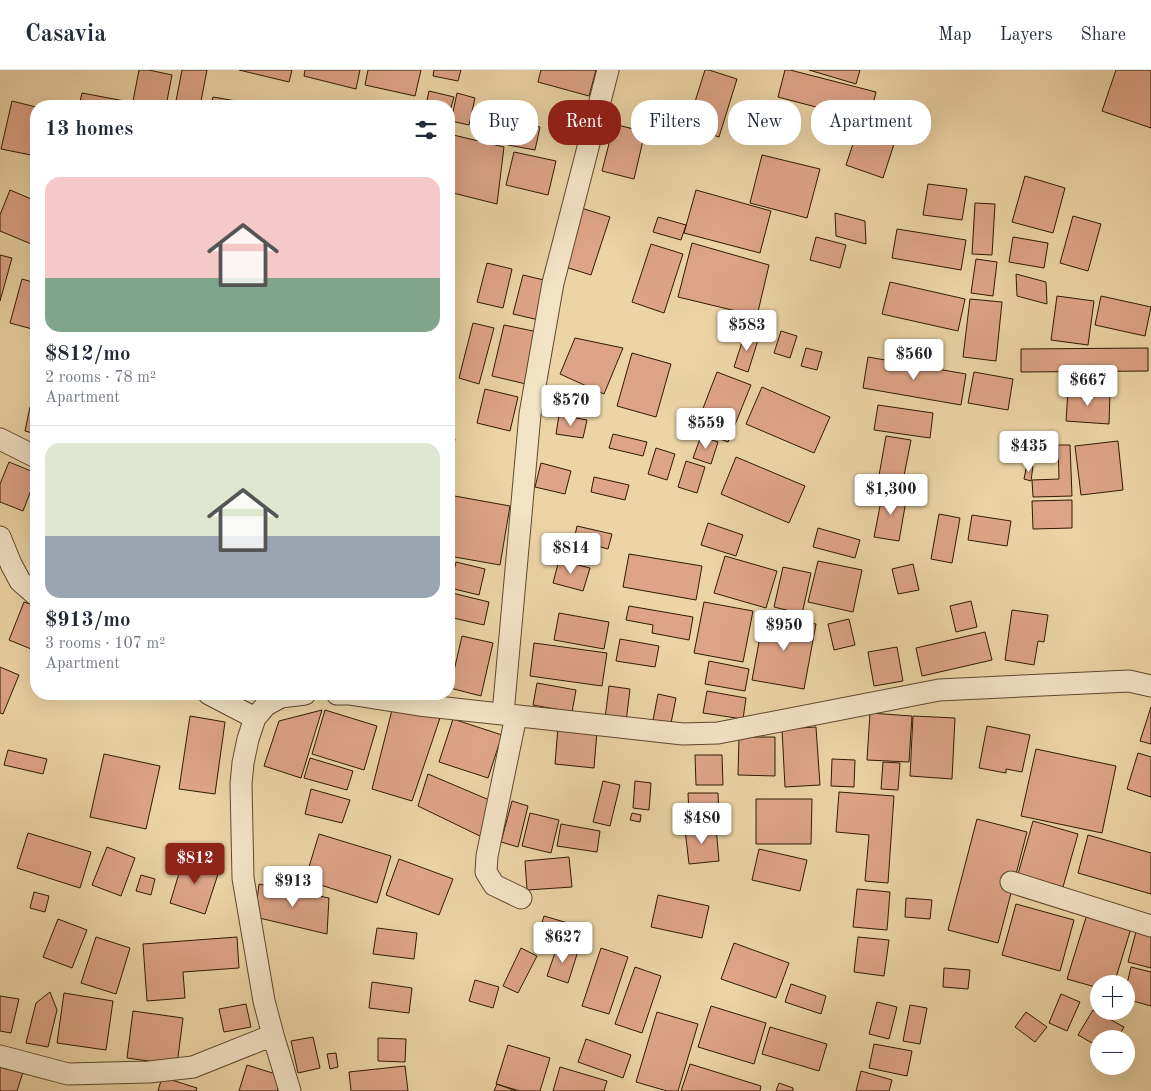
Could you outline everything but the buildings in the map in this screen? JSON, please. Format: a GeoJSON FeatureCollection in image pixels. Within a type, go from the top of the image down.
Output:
{"type":"FeatureCollection","features":[{"type":"Feature","properties":{"kind":"street"},"geometry":{"type":"LineString","coordinates":[[521,898],[494,886],[486,872],[509,715],[530,414],[553,283],[608,70]]}},
{"type":"Feature","properties":{"kind":"street"},"geometry":{"type":"LineString","coordinates":[[0,439],[30,454]]}},
{"type":"Feature","properties":{"kind":"street"},"geometry":{"type":"LineString","coordinates":[[0,537],[20,581],[30,590]]}},
{"type":"Feature","properties":{"kind":"street"},"geometry":{"type":"LineString","coordinates":[[387,700],[683,734],[718,734],[939,690],[1129,681],[1151,686]]}},
{"type":"Feature","properties":{"kind":"street"},"geometry":{"type":"LineString","coordinates":[[220,700],[255,718]]}},
{"type":"Feature","properties":{"kind":"street"},"geometry":{"type":"LineString","coordinates":[[274,700],[255,718],[242,763],[243,878],[264,1000],[290,1091]]}},
{"type":"Feature","properties":{"kind":"street"},"geometry":{"type":"LineString","coordinates":[[1011,882],[1151,926]]}},
{"type":"Feature","properties":{"kind":"street"},"geometry":{"type":"LineString","coordinates":[[0,1056],[68,1074],[149,1072],[193,1067],[273,1035]]}}]}
